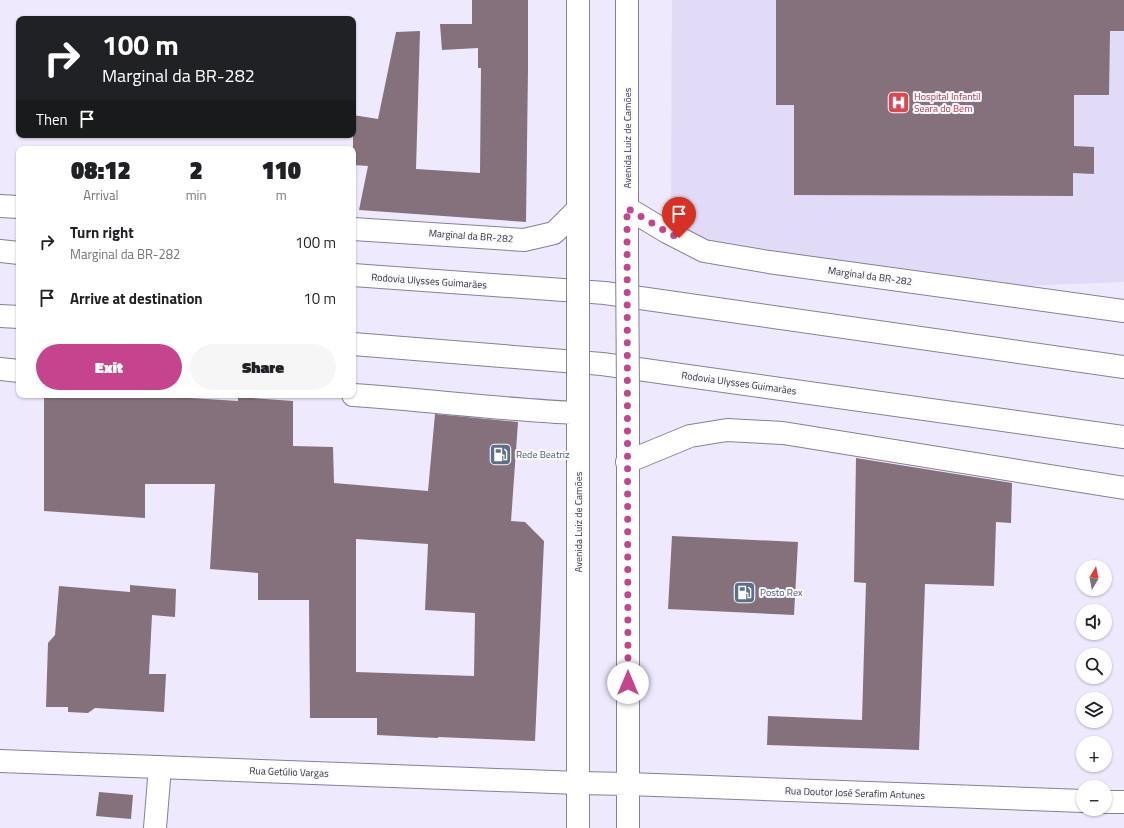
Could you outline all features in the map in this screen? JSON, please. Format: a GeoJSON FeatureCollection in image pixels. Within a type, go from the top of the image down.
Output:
{"type":"FeatureCollection","features":[{"type":"Feature","properties":{"kind":"main road","name":"Avenida Luiz de Camões"},"geometry":{"type":"LineString","coordinates":[[578,0],[578,828]]}},
{"type":"Feature","properties":{"kind":"main road","name":"Avenida Luiz de Camões"},"geometry":{"type":"LineString","coordinates":[[627,0],[628,828]]}},
{"type":"Feature","properties":{"kind":"main road"},"geometry":{"type":"LineString","coordinates":[[0,206],[16,207]]}},
{"type":"Feature","properties":{"kind":"main road","name":"Marginal da BR-282"},"geometry":{"type":"LineString","coordinates":[[627,208],[667,232],[704,251],[769,262],[1124,311]]}},
{"type":"Feature","properties":{"kind":"main road","name":"Marginal da BR-282"},"geometry":{"type":"LineString","coordinates":[[356,229],[524,240],[554,233],[578,209]]}},
{"type":"Feature","properties":{"kind":"main road"},"geometry":{"type":"LineString","coordinates":[[0,251],[16,252]]}},
{"type":"Feature","properties":{"kind":"main road","name":"Rodovia Ulysses Guimarães"},"geometry":{"type":"LineString","coordinates":[[356,275],[605,293],[1124,367]]}},
{"type":"Feature","properties":{"kind":"main road"},"geometry":{"type":"LineString","coordinates":[[0,316],[16,317]]}},
{"type":"Feature","properties":{"kind":"main road","name":"Rodovia Ulysses Guimarães"},"geometry":{"type":"LineString","coordinates":[[356,344],[602,364],[1124,437]]}},
{"type":"Feature","properties":{"kind":"main road"},"geometry":{"type":"LineString","coordinates":[[0,369],[16,371]]}},
{"type":"Feature","properties":{"kind":"main road"},"geometry":{"type":"LineString","coordinates":[[356,395],[414,399],[528,411],[578,404]]}},
{"type":"Feature","properties":{"kind":"main road"},"geometry":{"type":"LineString","coordinates":[[627,462],[690,436],[727,430],[783,433],[1124,488]]}},
{"type":"Feature","properties":{"kind":"main road","name":"Rua Getúlio Vargas"},"geometry":{"type":"LineString","coordinates":[[0,761],[628,784]]}},
{"type":"Feature","properties":{"kind":"main road"},"geometry":{"type":"LineString","coordinates":[[155,828],[160,767]]}},
{"type":"Feature","properties":{"kind":"main road","name":"Rua Doutor José Serafim Antunes"},"geometry":{"type":"LineString","coordinates":[[628,784],[1076,801]]}},
{"type":"Feature","properties":{"kind":"main road"},"geometry":{"type":"LineString","coordinates":[[1112,802],[1124,802]]}},
{"type":"Feature","properties":{"kind":"shaded area","name":"Hospital Infantil Seara do Bem"},"geometry":{"type":"Polygon","coordinates":[[[672,0],[1124,0],[1124,282],[1024,286],[737,249],[705,241],[679,225],[671,205],[672,0]]]}},
{"type":"Feature","properties":{"kind":"building"},"geometry":{"type":"Polygon","coordinates":[[[472,0],[528,0],[526,222],[359,210],[368,166],[356,165],[356,146],[353,146],[353,138],[356,138],[356,115],[378,119],[396,32],[420,31],[416,169],[480,173],[481,68],[478,68],[478,48],[442,50],[440,24],[472,24],[472,0]]]}},
{"type":"Feature","properties":{"kind":"building"},"geometry":{"type":"Polygon","coordinates":[[[776,0],[1124,0],[1124,31],[1110,31],[1109,95],[1074,95],[1074,146],[1094,147],[1094,174],[1073,173],[1073,196],[794,195],[794,105],[776,105],[776,0]]]}},
{"type":"Feature","properties":{"kind":"building"},"geometry":{"type":"Polygon","coordinates":[[[44,398],[190,398],[238,401],[238,398],[252,398],[293,401],[293,446],[333,447],[334,483],[428,491],[435,414],[518,422],[511,521],[525,522],[544,541],[535,741],[377,735],[377,718],[310,718],[309,600],[258,600],[258,573],[210,569],[215,484],[145,484],[145,518],[44,511],[44,398]],[[356,539],[356,672],[474,676],[475,613],[425,610],[428,544],[356,539]]]}},
{"type":"Feature","properties":{"kind":"building"},"geometry":{"type":"Polygon","coordinates":[[[856,458],[1012,483],[1011,523],[996,522],[994,586],[925,584],[919,750],[767,745],[768,716],[862,720],[866,583],[854,582],[856,458]]]}},
{"type":"Feature","properties":{"kind":"building"},"geometry":{"type":"Polygon","coordinates":[[[672,536],[798,542],[794,615],[668,609],[672,536]]]}},
{"type":"Feature","properties":{"kind":"building"},"geometry":{"type":"Polygon","coordinates":[[[130,585],[176,589],[175,617],[152,615],[149,674],[166,674],[164,712],[95,708],[88,713],[68,712],[68,707],[46,707],[48,643],[55,635],[59,586],[130,592],[130,585]]]}},
{"type":"Feature","properties":{"kind":"building"},"geometry":{"type":"Polygon","coordinates":[[[99,792],[133,795],[131,819],[96,816],[99,792]]]}},
{"type":"Feature","properties":{"kind":"place","name":"Hospital Infantil Seara do Bem"},"geometry":{"type":"Point","coordinates":[898,102]}},
{"type":"Feature","properties":{"kind":"place","name":"Rede Beatriz"},"geometry":{"type":"Point","coordinates":[501,454]}},
{"type":"Feature","properties":{"kind":"place","name":"Posto Rex"},"geometry":{"type":"Point","coordinates":[745,592]}},
{"type":"Feature","properties":{"kind":"route"},"geometry":{"type":"LineString","coordinates":[[628,683],[627,208],[679,238]]}}]}
